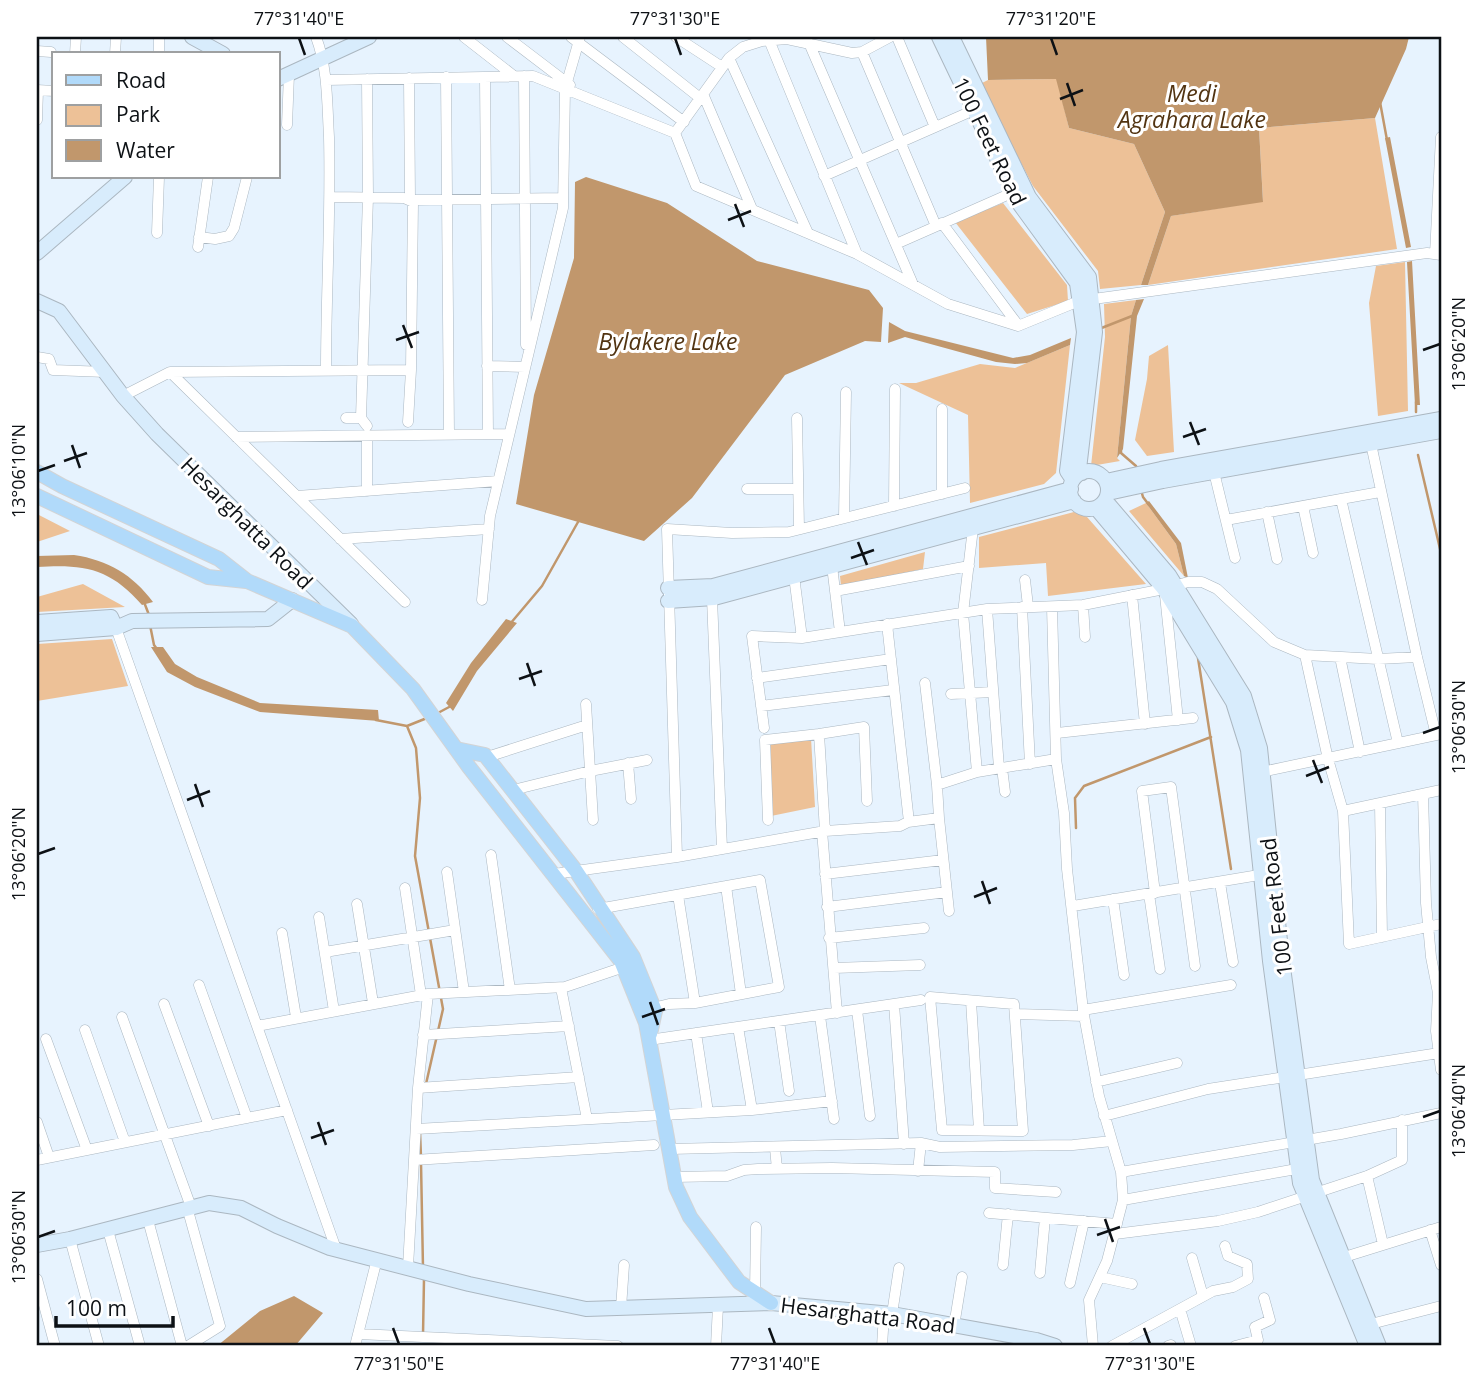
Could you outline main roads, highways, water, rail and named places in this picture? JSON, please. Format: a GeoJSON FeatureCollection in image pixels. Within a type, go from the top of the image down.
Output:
{"type":"FeatureCollection","features":[{"type":"Feature","properties":{"kind":"main road"},"geometry":{"type":"LineString","coordinates":[[192,37],[219,52]]}},
{"type":"Feature","properties":{"kind":"main road"},"geometry":{"type":"LineString","coordinates":[[284,76],[369,37]]}},
{"type":"Feature","properties":{"kind":"main road","name":"100 Feet Road"},"geometry":{"type":"LineString","coordinates":[[939,37],[1018,202],[1076,280],[1085,300]]}},
{"type":"Feature","properties":{"kind":"main road","name":"100 Feet Road"},"geometry":{"type":"LineString","coordinates":[[952,37],[1029,197],[1088,276],[1085,300],[1088,347],[1067,471],[1075,486]]}},
{"type":"Feature","properties":{"kind":"main road"},"geometry":{"type":"LineString","coordinates":[[37,253],[124,178]]}},
{"type":"Feature","properties":{"kind":"main road","name":"Hesarghatta Road"},"geometry":{"type":"LineString","coordinates":[[37,302],[59,311],[123,396],[157,434],[352,626],[413,690],[621,961],[646,1023],[676,1187],[690,1217],[739,1282],[771,1303],[888,1314],[1036,1340],[1055,1346]]}},
{"type":"Feature","properties":{"kind":"main road"},"geometry":{"type":"LineString","coordinates":[[1075,486],[1083,508],[1109,492],[1162,475],[1441,419]]}},
{"type":"Feature","properties":{"kind":"main road"},"geometry":{"type":"LineString","coordinates":[[1162,475],[1214,471],[1441,431]]}},
{"type":"Feature","properties":{"kind":"main road","name":"Hesarghatta Road"},"geometry":{"type":"LineString","coordinates":[[37,472],[219,559],[247,581]]}},
{"type":"Feature","properties":{"kind":"main road"},"geometry":{"type":"LineString","coordinates":[[1075,486],[713,586],[668,595],[712,598],[973,528],[1075,486],[1093,472],[1102,476],[1109,492]]}},
{"type":"Feature","properties":{"kind":"main road","name":"100 Feet Road"},"geometry":{"type":"LineString","coordinates":[[1109,492],[1170,588],[1234,702],[1255,773],[1304,1167],[1300,1183],[1311,1193],[1366,1326],[1379,1346]]}},
{"type":"Feature","properties":{"kind":"main road","name":"Hesarghatta Road"},"geometry":{"type":"LineString","coordinates":[[37,496],[208,577],[247,581]]}},
{"type":"Feature","properties":{"kind":"main road"},"geometry":{"type":"LineString","coordinates":[[247,581],[352,626]]}},
{"type":"Feature","properties":{"kind":"main road"},"geometry":{"type":"LineString","coordinates":[[37,634],[116,628],[132,621],[268,619],[292,600]]}},
{"type":"Feature","properties":{"kind":"main road"},"geometry":{"type":"LineString","coordinates":[[37,622],[111,617],[116,628]]}},
{"type":"Feature","properties":{"kind":"main road","name":"Hesarghatta Road"},"geometry":{"type":"LineString","coordinates":[[456,749],[487,757],[576,871],[601,908],[633,957],[655,1011],[649,1040]]}},
{"type":"Feature","properties":{"kind":"main road"},"geometry":{"type":"LineString","coordinates":[[37,1245],[71,1240],[209,1203],[241,1208],[277,1226],[336,1249],[469,1284],[586,1309],[771,1303]]}},
{"type":"Feature","properties":{"kind":"main road","name":"100 Feet Road"},"geometry":{"type":"LineString","coordinates":[[1366,1326],[1367,1346]]}},
{"type":"Feature","properties":{"kind":"water","name":"Medi Agrahara Lake"},"geometry":{"type":"Polygon","coordinates":[[[986,37],[1409,37],[1375,118],[1259,128],[1263,202],[1171,216],[1148,285],[1141,285],[1165,212],[1134,144],[1069,128],[1056,79],[988,80],[986,37]]]}},
{"type":"Feature","properties":{"kind":"water"},"geometry":{"type":"Polygon","coordinates":[[[1390,137],[1411,247],[1406,248],[1385,138],[1390,137]]]}},
{"type":"Feature","properties":{"kind":"water","name":"Bylakere Lake"},"geometry":{"type":"Polygon","coordinates":[[[586,177],[667,203],[757,261],[869,290],[883,308],[881,342],[865,341],[785,375],[692,498],[644,541],[516,504],[534,395],[574,258],[575,182],[586,177]]]}},
{"type":"Feature","properties":{"kind":"water"},"geometry":{"type":"Polygon","coordinates":[[[1412,261],[1420,405],[1415,405],[1407,262],[1412,261]]]}},
{"type":"Feature","properties":{"kind":"water"},"geometry":{"type":"Polygon","coordinates":[[[1144,299],[1137,316],[1123,449],[1117,458],[1131,316],[1136,300],[1144,299]]]}},
{"type":"Feature","properties":{"kind":"water"},"geometry":{"type":"Polygon","coordinates":[[[889,322],[905,331],[1013,358],[1030,355],[1071,338],[1070,345],[1027,363],[1015,364],[996,362],[905,337],[888,343],[889,322]]]}},
{"type":"Feature","properties":{"kind":"water"},"geometry":{"type":"Polygon","coordinates":[[[1149,501],[1181,543],[1188,578],[1184,576],[1176,544],[1146,503],[1149,501]]]}},
{"type":"Feature","properties":{"kind":"water"},"geometry":{"type":"Polygon","coordinates":[[[74,555],[119,570],[137,584],[153,602],[142,605],[119,583],[95,571],[69,566],[37,567],[37,556],[74,555]]]}},
{"type":"Feature","properties":{"kind":"water"},"geometry":{"type":"Polygon","coordinates":[[[506,619],[517,623],[477,671],[453,711],[446,703],[471,663],[506,619]]]}},
{"type":"Feature","properties":{"kind":"water"},"geometry":{"type":"Polygon","coordinates":[[[151,647],[163,647],[175,664],[197,677],[260,703],[378,710],[379,721],[260,712],[195,687],[167,672],[151,647]]]}},
{"type":"Feature","properties":{"kind":"water"},"geometry":{"type":"Polygon","coordinates":[[[294,1296],[323,1313],[295,1346],[217,1346],[260,1311],[294,1296]]]}},
{"type":"Feature","properties":{"kind":"waterway"},"geometry":{"type":"LineString","coordinates":[[1380,102],[1387,140]]}},
{"type":"Feature","properties":{"kind":"waterway"},"geometry":{"type":"LineString","coordinates":[[1099,329],[1132,316]]}},
{"type":"Feature","properties":{"kind":"waterway"},"geometry":{"type":"LineString","coordinates":[[1416,402],[1416,412]]}},
{"type":"Feature","properties":{"kind":"waterway"},"geometry":{"type":"LineString","coordinates":[[1121,448],[1121,453],[1137,470]]}},
{"type":"Feature","properties":{"kind":"waterway"},"geometry":{"type":"LineString","coordinates":[[1418,455],[1441,553]]}},
{"type":"Feature","properties":{"kind":"waterway"},"geometry":{"type":"LineString","coordinates":[[1141,490],[1149,505]]}},
{"type":"Feature","properties":{"kind":"waterway"},"geometry":{"type":"LineString","coordinates":[[510,624],[542,586],[578,522]]}},
{"type":"Feature","properties":{"kind":"waterway"},"geometry":{"type":"LineString","coordinates":[[144,602],[149,615]]}},
{"type":"Feature","properties":{"kind":"waterway"},"geometry":{"type":"LineString","coordinates":[[150,625],[157,649]]}},
{"type":"Feature","properties":{"kind":"waterway"},"geometry":{"type":"LineString","coordinates":[[1198,658],[1231,869]]}},
{"type":"Feature","properties":{"kind":"waterway"},"geometry":{"type":"LineString","coordinates":[[436,714],[451,706]]}},
{"type":"Feature","properties":{"kind":"waterway"},"geometry":{"type":"LineString","coordinates":[[376,720],[407,726],[427,718]]}},
{"type":"Feature","properties":{"kind":"waterway"},"geometry":{"type":"LineString","coordinates":[[407,726],[416,748],[420,798],[415,856],[443,1009],[426,1084]]}},
{"type":"Feature","properties":{"kind":"waterway"},"geometry":{"type":"LineString","coordinates":[[1076,828],[1075,798],[1084,786],[1211,737]]}},
{"type":"Feature","properties":{"kind":"waterway"},"geometry":{"type":"LineString","coordinates":[[420,1132],[421,1157]]}},
{"type":"Feature","properties":{"kind":"waterway"},"geometry":{"type":"LineString","coordinates":[[421,1163],[423,1268]]}},
{"type":"Feature","properties":{"kind":"waterway"},"geometry":{"type":"LineString","coordinates":[[423,1335],[424,1279]]}}]}
